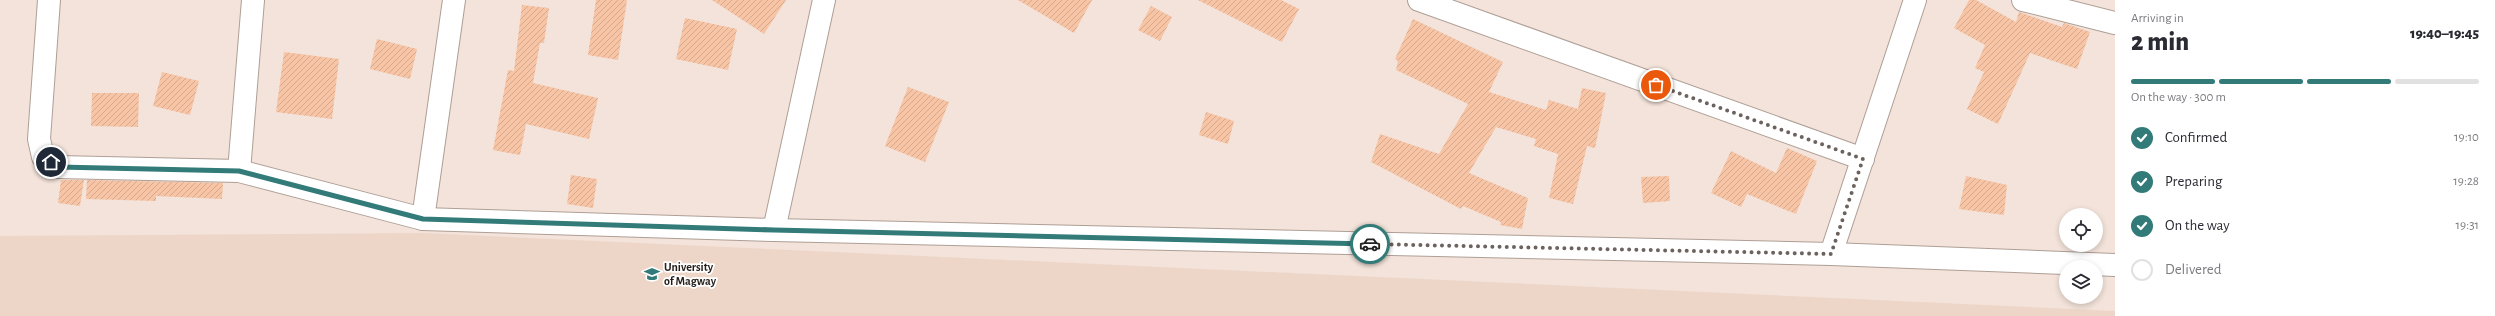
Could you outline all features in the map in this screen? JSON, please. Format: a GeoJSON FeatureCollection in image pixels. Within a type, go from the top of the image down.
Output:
{"type":"FeatureCollection","features":[{"type":"Feature","properties":{"kind":"street"},"geometry":{"type":"LineString","coordinates":[[49,0],[39,139],[44,157],[58,167],[239,171],[423,219],[774,230],[1831,254],[2115,265]]}},
{"type":"Feature","properties":{"kind":"street"},"geometry":{"type":"LineString","coordinates":[[239,171],[253,0]]}},
{"type":"Feature","properties":{"kind":"street"},"geometry":{"type":"LineString","coordinates":[[423,219],[454,0]]}},
{"type":"Feature","properties":{"kind":"street"},"geometry":{"type":"LineString","coordinates":[[774,230],[824,0]]}},
{"type":"Feature","properties":{"kind":"street"},"geometry":{"type":"LineString","coordinates":[[1419,0],[1863,159]]}},
{"type":"Feature","properties":{"kind":"street"},"geometry":{"type":"LineString","coordinates":[[1831,254],[1915,0]]}},
{"type":"Feature","properties":{"kind":"street"},"geometry":{"type":"LineString","coordinates":[[2023,0],[2115,23]]}},
{"type":"Feature","properties":{"kind":"shaded area","name":"University of Magway"},"geometry":{"type":"Polygon","coordinates":[[[423,233],[2115,311],[2115,316],[0,316],[0,236],[423,233]]]}},
{"type":"Feature","properties":{"kind":"building"},"geometry":{"type":"Polygon","coordinates":[[[596,0],[627,0],[618,60],[588,55],[596,0]]]}},
{"type":"Feature","properties":{"kind":"building"},"geometry":{"type":"Polygon","coordinates":[[[712,0],[786,0],[764,34],[712,0]]]}},
{"type":"Feature","properties":{"kind":"building"},"geometry":{"type":"Polygon","coordinates":[[[1018,0],[1092,0],[1074,33],[1018,0]]]}},
{"type":"Feature","properties":{"kind":"building"},"geometry":{"type":"Polygon","coordinates":[[[1198,0],[1281,0],[1299,9],[1282,42],[1198,0]]]}},
{"type":"Feature","properties":{"kind":"building"},"geometry":{"type":"Polygon","coordinates":[[[1969,0],[1976,0],[2016,22],[2019,12],[2062,27],[2064,23],[2090,32],[2077,69],[2030,53],[1998,124],[1967,109],[1984,72],[1975,68],[1985,45],[1954,28],[1969,0]]]}},
{"type":"Feature","properties":{"kind":"building"},"geometry":{"type":"Polygon","coordinates":[[[522,5],[549,8],[544,43],[540,43],[533,83],[598,98],[589,139],[526,124],[520,155],[493,150],[508,70],[514,71],[522,5]]]}},
{"type":"Feature","properties":{"kind":"building"},"geometry":{"type":"Polygon","coordinates":[[[1151,6],[1172,17],[1160,41],[1138,30],[1151,6]]]}},
{"type":"Feature","properties":{"kind":"building"},"geometry":{"type":"Polygon","coordinates":[[[685,18],[737,29],[728,70],[676,59],[685,18]]]}},
{"type":"Feature","properties":{"kind":"building"},"geometry":{"type":"Polygon","coordinates":[[[1413,19],[1503,62],[1489,92],[1546,110],[1549,100],[1578,109],[1582,88],[1606,93],[1595,148],[1587,146],[1573,204],[1549,198],[1558,154],[1534,146],[1536,139],[1496,127],[1469,173],[1528,198],[1522,229],[1500,225],[1501,222],[1463,206],[1461,209],[1371,162],[1380,134],[1439,154],[1468,104],[1396,70],[1398,61],[1395,59],[1413,19]]]}},
{"type":"Feature","properties":{"kind":"building"},"geometry":{"type":"Polygon","coordinates":[[[377,39],[417,49],[410,79],[370,69],[377,39]]]}},
{"type":"Feature","properties":{"kind":"building"},"geometry":{"type":"Polygon","coordinates":[[[284,52],[339,59],[332,119],[276,112],[284,52]]]}},
{"type":"Feature","properties":{"kind":"building"},"geometry":{"type":"Polygon","coordinates":[[[162,72],[199,81],[190,115],[153,106],[162,72]]]}},
{"type":"Feature","properties":{"kind":"building"},"geometry":{"type":"Polygon","coordinates":[[[908,87],[949,102],[925,162],[885,146],[908,87]]]}},
{"type":"Feature","properties":{"kind":"building"},"geometry":{"type":"Polygon","coordinates":[[[92,93],[139,93],[138,127],[91,126],[92,93]]]}},
{"type":"Feature","properties":{"kind":"building"},"geometry":{"type":"Polygon","coordinates":[[[1206,112],[1234,121],[1228,144],[1199,135],[1206,112]]]}},
{"type":"Feature","properties":{"kind":"building"},"geometry":{"type":"Polygon","coordinates":[[[1787,148],[1817,161],[1796,214],[1747,194],[1741,207],[1711,193],[1731,151],[1776,173],[1787,148]]]}},
{"type":"Feature","properties":{"kind":"building"},"geometry":{"type":"Polygon","coordinates":[[[571,175],[597,179],[593,208],[567,204],[571,175]]]}},
{"type":"Feature","properties":{"kind":"building"},"geometry":{"type":"Polygon","coordinates":[[[1669,176],[1670,201],[1643,203],[1641,177],[1669,176]]]}},
{"type":"Feature","properties":{"kind":"building"},"geometry":{"type":"Polygon","coordinates":[[[1966,176],[2007,185],[2004,215],[1959,209],[1966,176]]]}},
{"type":"Feature","properties":{"kind":"building"},"geometry":{"type":"Polygon","coordinates":[[[61,180],[84,180],[80,206],[58,203],[61,180]]]}},
{"type":"Feature","properties":{"kind":"building"},"geometry":{"type":"Polygon","coordinates":[[[87,180],[223,183],[222,199],[156,196],[156,201],[86,199],[87,180]]]}},
{"type":"Feature","properties":{"kind":"way so far"},"geometry":{"type":"LineString","coordinates":[[1370,244],[1831,254],[1863,159],[1656,85]]}},
{"type":"Feature","properties":{"kind":"place","name":"University of Magway"},"geometry":{"type":"Point","coordinates":[652,274]}},
{"type":"Feature","properties":{"kind":"route"},"geometry":{"type":"LineString","coordinates":[[51,162],[58,167],[239,171],[423,219],[774,230],[1370,244]]}}]}
